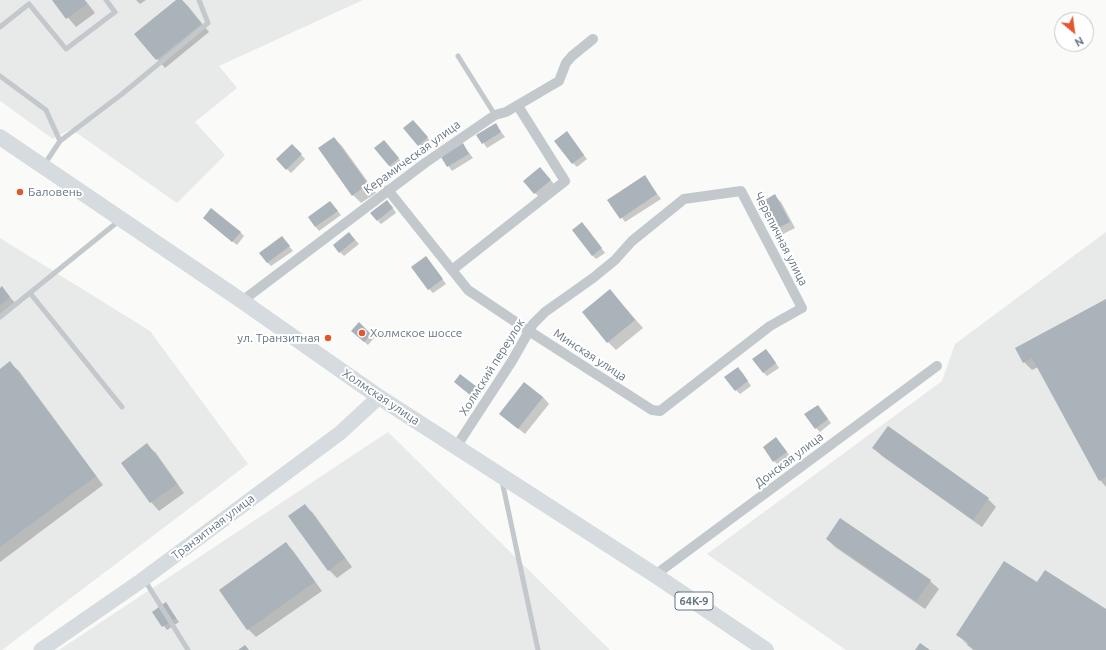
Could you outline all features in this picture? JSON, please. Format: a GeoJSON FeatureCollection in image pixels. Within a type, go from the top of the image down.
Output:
{"type":"FeatureCollection","features":[{"type":"Feature","properties":{"kind":"main road","name":"Холмская улица"},"geometry":{"type":"LineString","coordinates":[[0,137],[122,218],[379,397],[656,575],[766,650]]}},
{"type":"Feature","properties":{"kind":"main road","name":"Транзитная улица"},"geometry":{"type":"LineString","coordinates":[[41,650],[143,579],[340,433],[379,397]]}},
{"type":"Feature","properties":{"kind":"street","name":"Керамическая улица"},"geometry":{"type":"LineString","coordinates":[[242,301],[388,190],[495,115],[506,112],[518,106],[559,81],[566,63],[572,56],[593,39]]}},
{"type":"Feature","properties":{"kind":"street"},"geometry":{"type":"LineString","coordinates":[[452,270],[566,181],[518,106]]}},
{"type":"Feature","properties":{"kind":"street","name":"Минская улица"},"geometry":{"type":"LineString","coordinates":[[388,190],[468,290],[652,410],[660,411],[770,326],[802,308]]}},
{"type":"Feature","properties":{"kind":"street","name":"Черепичная улица"},"geometry":{"type":"LineString","coordinates":[[684,199],[741,191],[802,308]]}},
{"type":"Feature","properties":{"kind":"street","name":"Холмский переулок"},"geometry":{"type":"LineString","coordinates":[[456,447],[529,331],[545,312],[593,278],[615,260],[632,241],[684,199]]}},
{"type":"Feature","properties":{"kind":"street","name":"Донская улица"},"geometry":{"type":"LineString","coordinates":[[656,575],[937,366]]}},
{"type":"Feature","properties":{"kind":"lane"},"geometry":{"type":"LineString","coordinates":[[0,26],[29,4],[66,49],[115,12],[106,0]]}},
{"type":"Feature","properties":{"kind":"lane"},"geometry":{"type":"LineString","coordinates":[[43,166],[60,141],[122,94],[208,23],[200,0]]}},
{"type":"Feature","properties":{"kind":"lane"},"geometry":{"type":"LineString","coordinates":[[458,56],[495,115]]}},
{"type":"Feature","properties":{"kind":"lane"},"geometry":{"type":"LineString","coordinates":[[0,70],[1,76],[46,110],[60,141]]}},
{"type":"Feature","properties":{"kind":"lane"},"geometry":{"type":"LineString","coordinates":[[0,317],[122,218]]}},
{"type":"Feature","properties":{"kind":"lane"},"geometry":{"type":"LineString","coordinates":[[30,293],[122,407]]}},
{"type":"Feature","properties":{"kind":"lane"},"geometry":{"type":"LineString","coordinates":[[501,476],[538,650]]}},
{"type":"Feature","properties":{"kind":"lane"},"geometry":{"type":"LineString","coordinates":[[143,579],[188,650]]}},
{"type":"Feature","properties":{"kind":"shaded area"},"geometry":{"type":"Polygon","coordinates":[[[0,0],[363,0],[219,66],[237,88],[195,122],[225,155],[177,203],[71,129],[53,139],[0,101],[0,0]]]}},
{"type":"Feature","properties":{"kind":"shaded area"},"geometry":{"type":"Polygon","coordinates":[[[1106,232],[1106,650],[846,650],[707,554],[942,381],[955,344],[1106,232]]]}},
{"type":"Feature","properties":{"kind":"shaded area"},"geometry":{"type":"Polygon","coordinates":[[[0,238],[150,331],[248,464],[2,650],[0,650],[0,238]]]}},
{"type":"Feature","properties":{"kind":"shaded area"},"geometry":{"type":"Polygon","coordinates":[[[388,432],[610,650],[59,650],[388,432]]]}},
{"type":"Feature","properties":{"kind":"building"},"geometry":{"type":"Polygon","coordinates":[[[52,0],[84,0],[87,4],[66,19],[52,0]]]}},
{"type":"Feature","properties":{"kind":"building"},"geometry":{"type":"Polygon","coordinates":[[[176,0],[182,0],[201,24],[156,60],[134,34],[176,0]]]}},
{"type":"Feature","properties":{"kind":"building"},"geometry":{"type":"Polygon","coordinates":[[[413,120],[428,137],[418,146],[403,128],[413,120]]]}},
{"type":"Feature","properties":{"kind":"building"},"geometry":{"type":"Polygon","coordinates":[[[496,123],[501,132],[482,144],[476,135],[496,123]]]}},
{"type":"Feature","properties":{"kind":"building"},"geometry":{"type":"Polygon","coordinates":[[[567,131],[584,155],[572,164],[554,141],[567,131]]]}},
{"type":"Feature","properties":{"kind":"building"},"geometry":{"type":"Polygon","coordinates":[[[334,137],[368,184],[352,196],[318,148],[334,137]]]}},
{"type":"Feature","properties":{"kind":"building"},"geometry":{"type":"Polygon","coordinates":[[[384,140],[399,158],[389,166],[374,148],[384,140]]]}},
{"type":"Feature","properties":{"kind":"building"},"geometry":{"type":"Polygon","coordinates":[[[463,143],[469,154],[447,167],[441,157],[463,143]]]}},
{"type":"Feature","properties":{"kind":"building"},"geometry":{"type":"Polygon","coordinates":[[[292,144],[302,154],[286,170],[276,159],[292,144]]]}},
{"type":"Feature","properties":{"kind":"building"},"geometry":{"type":"Polygon","coordinates":[[[540,167],[551,180],[534,194],[523,181],[540,167]]]}},
{"type":"Feature","properties":{"kind":"building"},"geometry":{"type":"Polygon","coordinates":[[[645,175],[657,194],[620,219],[607,200],[645,175]]]}},
{"type":"Feature","properties":{"kind":"building"},"geometry":{"type":"Polygon","coordinates":[[[775,194],[790,222],[774,230],[760,203],[775,194]]]}},
{"type":"Feature","properties":{"kind":"building"},"geometry":{"type":"Polygon","coordinates":[[[387,200],[393,208],[377,221],[370,213],[387,200]]]}},
{"type":"Feature","properties":{"kind":"building"},"geometry":{"type":"Polygon","coordinates":[[[330,201],[338,211],[315,227],[308,217],[330,201]]]}},
{"type":"Feature","properties":{"kind":"building"},"geometry":{"type":"Polygon","coordinates":[[[211,208],[241,232],[232,242],[203,218],[211,208]]]}},
{"type":"Feature","properties":{"kind":"building"},"geometry":{"type":"Polygon","coordinates":[[[582,222],[602,248],[592,256],[572,230],[582,222]]]}},
{"type":"Feature","properties":{"kind":"building"},"geometry":{"type":"Polygon","coordinates":[[[349,232],[355,240],[339,253],[333,245],[349,232]]]}},
{"type":"Feature","properties":{"kind":"building"},"geometry":{"type":"Polygon","coordinates":[[[282,236],[290,246],[267,263],[259,253],[282,236]]]}},
{"type":"Feature","properties":{"kind":"building"},"geometry":{"type":"Polygon","coordinates":[[[426,256],[443,279],[428,290],[411,267],[426,256]]]}},
{"type":"Feature","properties":{"kind":"building"},"geometry":{"type":"Polygon","coordinates":[[[2,286],[10,297],[0,305],[0,288],[2,286]]]}},
{"type":"Feature","properties":{"kind":"building"},"geometry":{"type":"Polygon","coordinates":[[[610,289],[635,320],[607,343],[582,312],[610,289]]]}},
{"type":"Feature","properties":{"kind":"building"},"geometry":{"type":"Polygon","coordinates":[[[1106,299],[1106,477],[1099,481],[1032,358],[1023,363],[1015,348],[1106,299]]]}},
{"type":"Feature","properties":{"kind":"building"},"geometry":{"type":"Polygon","coordinates":[[[359,322],[371,334],[364,342],[351,331],[359,322]]]}},
{"type":"Feature","properties":{"kind":"building"},"geometry":{"type":"Polygon","coordinates":[[[766,349],[776,363],[763,373],[752,359],[766,349]]]}},
{"type":"Feature","properties":{"kind":"building"},"geometry":{"type":"Polygon","coordinates":[[[10,361],[96,476],[0,547],[0,369],[10,361]]]}},
{"type":"Feature","properties":{"kind":"building"},"geometry":{"type":"Polygon","coordinates":[[[738,367],[748,381],[735,391],[724,377],[738,367]]]}},
{"type":"Feature","properties":{"kind":"building"},"geometry":{"type":"Polygon","coordinates":[[[460,374],[477,387],[470,395],[454,382],[460,374]]]}},
{"type":"Feature","properties":{"kind":"building"},"geometry":{"type":"Polygon","coordinates":[[[524,382],[543,397],[518,429],[499,414],[524,382]]]}},
{"type":"Feature","properties":{"kind":"building"},"geometry":{"type":"Polygon","coordinates":[[[818,405],[828,419],[815,429],[804,414],[818,405]]]}},
{"type":"Feature","properties":{"kind":"building"},"geometry":{"type":"Polygon","coordinates":[[[888,426],[989,498],[973,520],[872,448],[888,426]]]}},
{"type":"Feature","properties":{"kind":"building"},"geometry":{"type":"Polygon","coordinates":[[[776,437],[787,452],[773,462],[763,447],[776,437]]]}},
{"type":"Feature","properties":{"kind":"building"},"geometry":{"type":"Polygon","coordinates":[[[147,443],[177,484],[150,503],[121,463],[147,443]]]}},
{"type":"Feature","properties":{"kind":"building"},"geometry":{"type":"Polygon","coordinates":[[[305,504],[345,558],[328,571],[288,516],[305,504]]]}},
{"type":"Feature","properties":{"kind":"building"},"geometry":{"type":"Polygon","coordinates":[[[840,518],[931,580],[916,601],[826,539],[840,518]]]}},
{"type":"Feature","properties":{"kind":"building"},"geometry":{"type":"Polygon","coordinates":[[[286,542],[315,582],[247,630],[219,590],[286,542]]]}},
{"type":"Feature","properties":{"kind":"building"},"geometry":{"type":"Polygon","coordinates":[[[1004,561],[1037,582],[1045,570],[1106,609],[1106,650],[975,650],[967,645],[969,643],[956,635],[1004,561]]]}},
{"type":"Feature","properties":{"kind":"building"},"geometry":{"type":"Polygon","coordinates":[[[166,602],[176,618],[162,627],[152,612],[166,602]]]}},
{"type":"Feature","properties":{"kind":"building"},"geometry":{"type":"Polygon","coordinates":[[[920,643],[930,650],[915,650],[920,643]]]}},
{"type":"Feature","properties":{"kind":"building"},"geometry":{"type":"Polygon","coordinates":[[[245,645],[249,650],[238,650],[245,645]]]}},
{"type":"Feature","properties":{"kind":"place","name":"Баловень"},"geometry":{"type":"Point","coordinates":[20,192]}},
{"type":"Feature","properties":{"kind":"place","name":"Холмское шоссе"},"geometry":{"type":"Point","coordinates":[362,333]}},
{"type":"Feature","properties":{"kind":"place","name":"ул. Транзитная"},"geometry":{"type":"Point","coordinates":[328,338]}}]}
